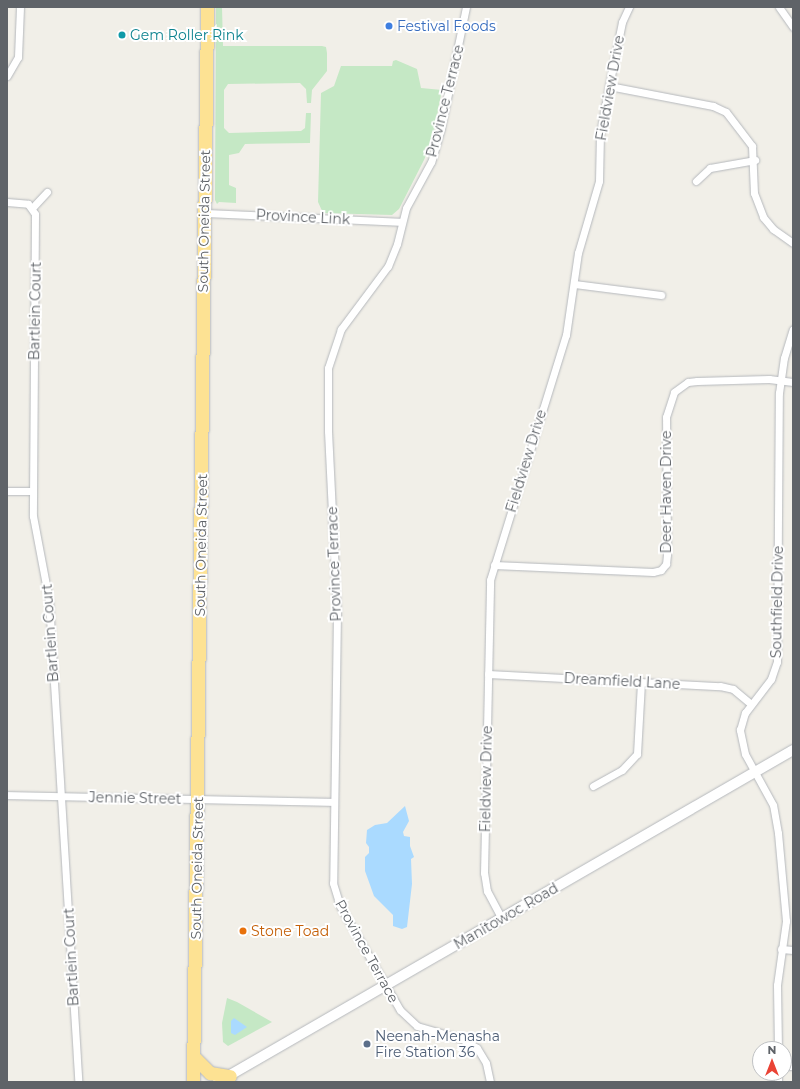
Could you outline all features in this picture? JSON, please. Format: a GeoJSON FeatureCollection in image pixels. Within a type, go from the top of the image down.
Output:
{"type":"FeatureCollection","features":[{"type":"Feature","properties":{"kind":"highway","name":"South Oneida Street"},"geometry":{"type":"LineString","coordinates":[[193,1082],[198,799],[207,7]]}},
{"type":"Feature","properties":{"kind":"highway"},"geometry":{"type":"LineString","coordinates":[[194,1057],[210,1073],[224,1079]]}},
{"type":"Feature","properties":{"kind":"street"},"geometry":{"type":"LineString","coordinates":[[7,76],[18,57],[20,7]]}},
{"type":"Feature","properties":{"kind":"street","name":"Province Terrace"},"geometry":{"type":"LineString","coordinates":[[466,7],[438,140],[431,162],[409,200],[401,222],[397,244],[388,266],[341,329],[328,368],[328,431],[337,612],[334,802],[335,891],[340,906],[400,1010],[417,1026],[462,1039],[477,1048],[486,1063],[490,1082]]}},
{"type":"Feature","properties":{"kind":"street","name":"Fieldview Drive"},"geometry":{"type":"LineString","coordinates":[[502,918],[489,898],[485,878],[489,589],[494,565],[566,335],[581,240],[600,180],[600,134],[609,86],[622,22],[629,7]]}},
{"type":"Feature","properties":{"kind":"street"},"geometry":{"type":"LineString","coordinates":[[779,7],[793,26]]}},
{"type":"Feature","properties":{"kind":"street"},"geometry":{"type":"LineString","coordinates":[[609,86],[720,109],[731,117],[750,141],[755,160],[754,193],[763,217],[773,229],[793,243]]}},
{"type":"Feature","properties":{"kind":"street"},"geometry":{"type":"LineString","coordinates":[[696,181],[710,168],[755,160]]}},
{"type":"Feature","properties":{"kind":"street"},"geometry":{"type":"LineString","coordinates":[[7,202],[23,203],[32,208],[47,192]]}},
{"type":"Feature","properties":{"kind":"street","name":"Bartlein Court"},"geometry":{"type":"LineString","coordinates":[[32,208],[36,214],[33,491],[36,534],[48,586],[62,796],[78,1082]]}},
{"type":"Feature","properties":{"kind":"street","name":"Province Link"},"geometry":{"type":"LineString","coordinates":[[204,213],[401,222]]}},
{"type":"Feature","properties":{"kind":"street"},"geometry":{"type":"LineString","coordinates":[[574,284],[661,295]]}},
{"type":"Feature","properties":{"kind":"street","name":"Southfield Drive"},"geometry":{"type":"LineString","coordinates":[[778,1041],[777,985],[782,949],[785,902],[777,820],[773,805],[742,747],[740,730],[751,704],[771,679],[777,662],[780,380],[793,329]]}},
{"type":"Feature","properties":{"kind":"street","name":"Deer Haven Drive"},"geometry":{"type":"LineString","coordinates":[[494,565],[653,572],[661,570],[666,564],[667,554],[666,417],[674,392],[688,382],[696,381],[780,380],[793,382]]}},
{"type":"Feature","properties":{"kind":"street"},"geometry":{"type":"LineString","coordinates":[[7,491],[33,491]]}},
{"type":"Feature","properties":{"kind":"street","name":"Dreamfield Lane"},"geometry":{"type":"LineString","coordinates":[[488,674],[727,687],[751,704]]}},
{"type":"Feature","properties":{"kind":"street"},"geometry":{"type":"LineString","coordinates":[[593,786],[622,770],[637,754],[640,682]]}},
{"type":"Feature","properties":{"kind":"street","name":"Manitowoc Road"},"geometry":{"type":"LineString","coordinates":[[224,1079],[793,750]]}},
{"type":"Feature","properties":{"kind":"street","name":"Jennie Street"},"geometry":{"type":"LineString","coordinates":[[7,796],[334,802]]}},
{"type":"Feature","properties":{"kind":"street"},"geometry":{"type":"LineString","coordinates":[[782,949],[793,950]]}},
{"type":"Feature","properties":{"kind":"green space"},"geometry":{"type":"Polygon","coordinates":[[[216,7],[222,7],[223,46],[322,46],[326,47],[327,53],[327,71],[312,90],[311,103],[307,103],[306,89],[300,83],[228,84],[224,90],[224,128],[229,133],[301,131],[305,128],[306,113],[311,113],[310,143],[245,144],[239,153],[229,155],[229,185],[236,188],[236,203],[219,202],[217,204],[215,200],[216,7]]]}},
{"type":"Feature","properties":{"kind":"green space"},"geometry":{"type":"Polygon","coordinates":[[[396,60],[417,69],[421,88],[442,90],[432,141],[424,160],[399,209],[392,215],[323,213],[318,202],[321,93],[334,86],[341,66],[392,66],[393,61],[396,60]]]}},
{"type":"Feature","properties":{"kind":"green space"},"geometry":{"type":"Polygon","coordinates":[[[227,998],[272,1022],[228,1046],[223,1042],[222,1023],[227,998]]]}},
{"type":"Feature","properties":{"kind":"water"},"geometry":{"type":"Polygon","coordinates":[[[405,806],[409,821],[403,832],[404,836],[410,837],[410,846],[414,857],[411,859],[412,884],[407,927],[402,929],[393,926],[393,915],[374,896],[365,871],[365,857],[369,853],[369,847],[366,843],[367,830],[375,825],[387,823],[405,806]]]}},
{"type":"Feature","properties":{"kind":"water"},"geometry":{"type":"Polygon","coordinates":[[[234,1018],[247,1027],[235,1035],[231,1033],[231,1021],[234,1018]]]}},
{"type":"Feature","properties":{"kind":"place","name":"Festival Foods"},"geometry":{"type":"Point","coordinates":[389,26]}},
{"type":"Feature","properties":{"kind":"place","name":"Gem Roller Rink"},"geometry":{"type":"Point","coordinates":[122,35]}},
{"type":"Feature","properties":{"kind":"place","name":"Stone Toad"},"geometry":{"type":"Point","coordinates":[243,931]}},
{"type":"Feature","properties":{"kind":"place","name":"Neenah-Menasha Fire Station 36"},"geometry":{"type":"Point","coordinates":[367,1044]}}]}
